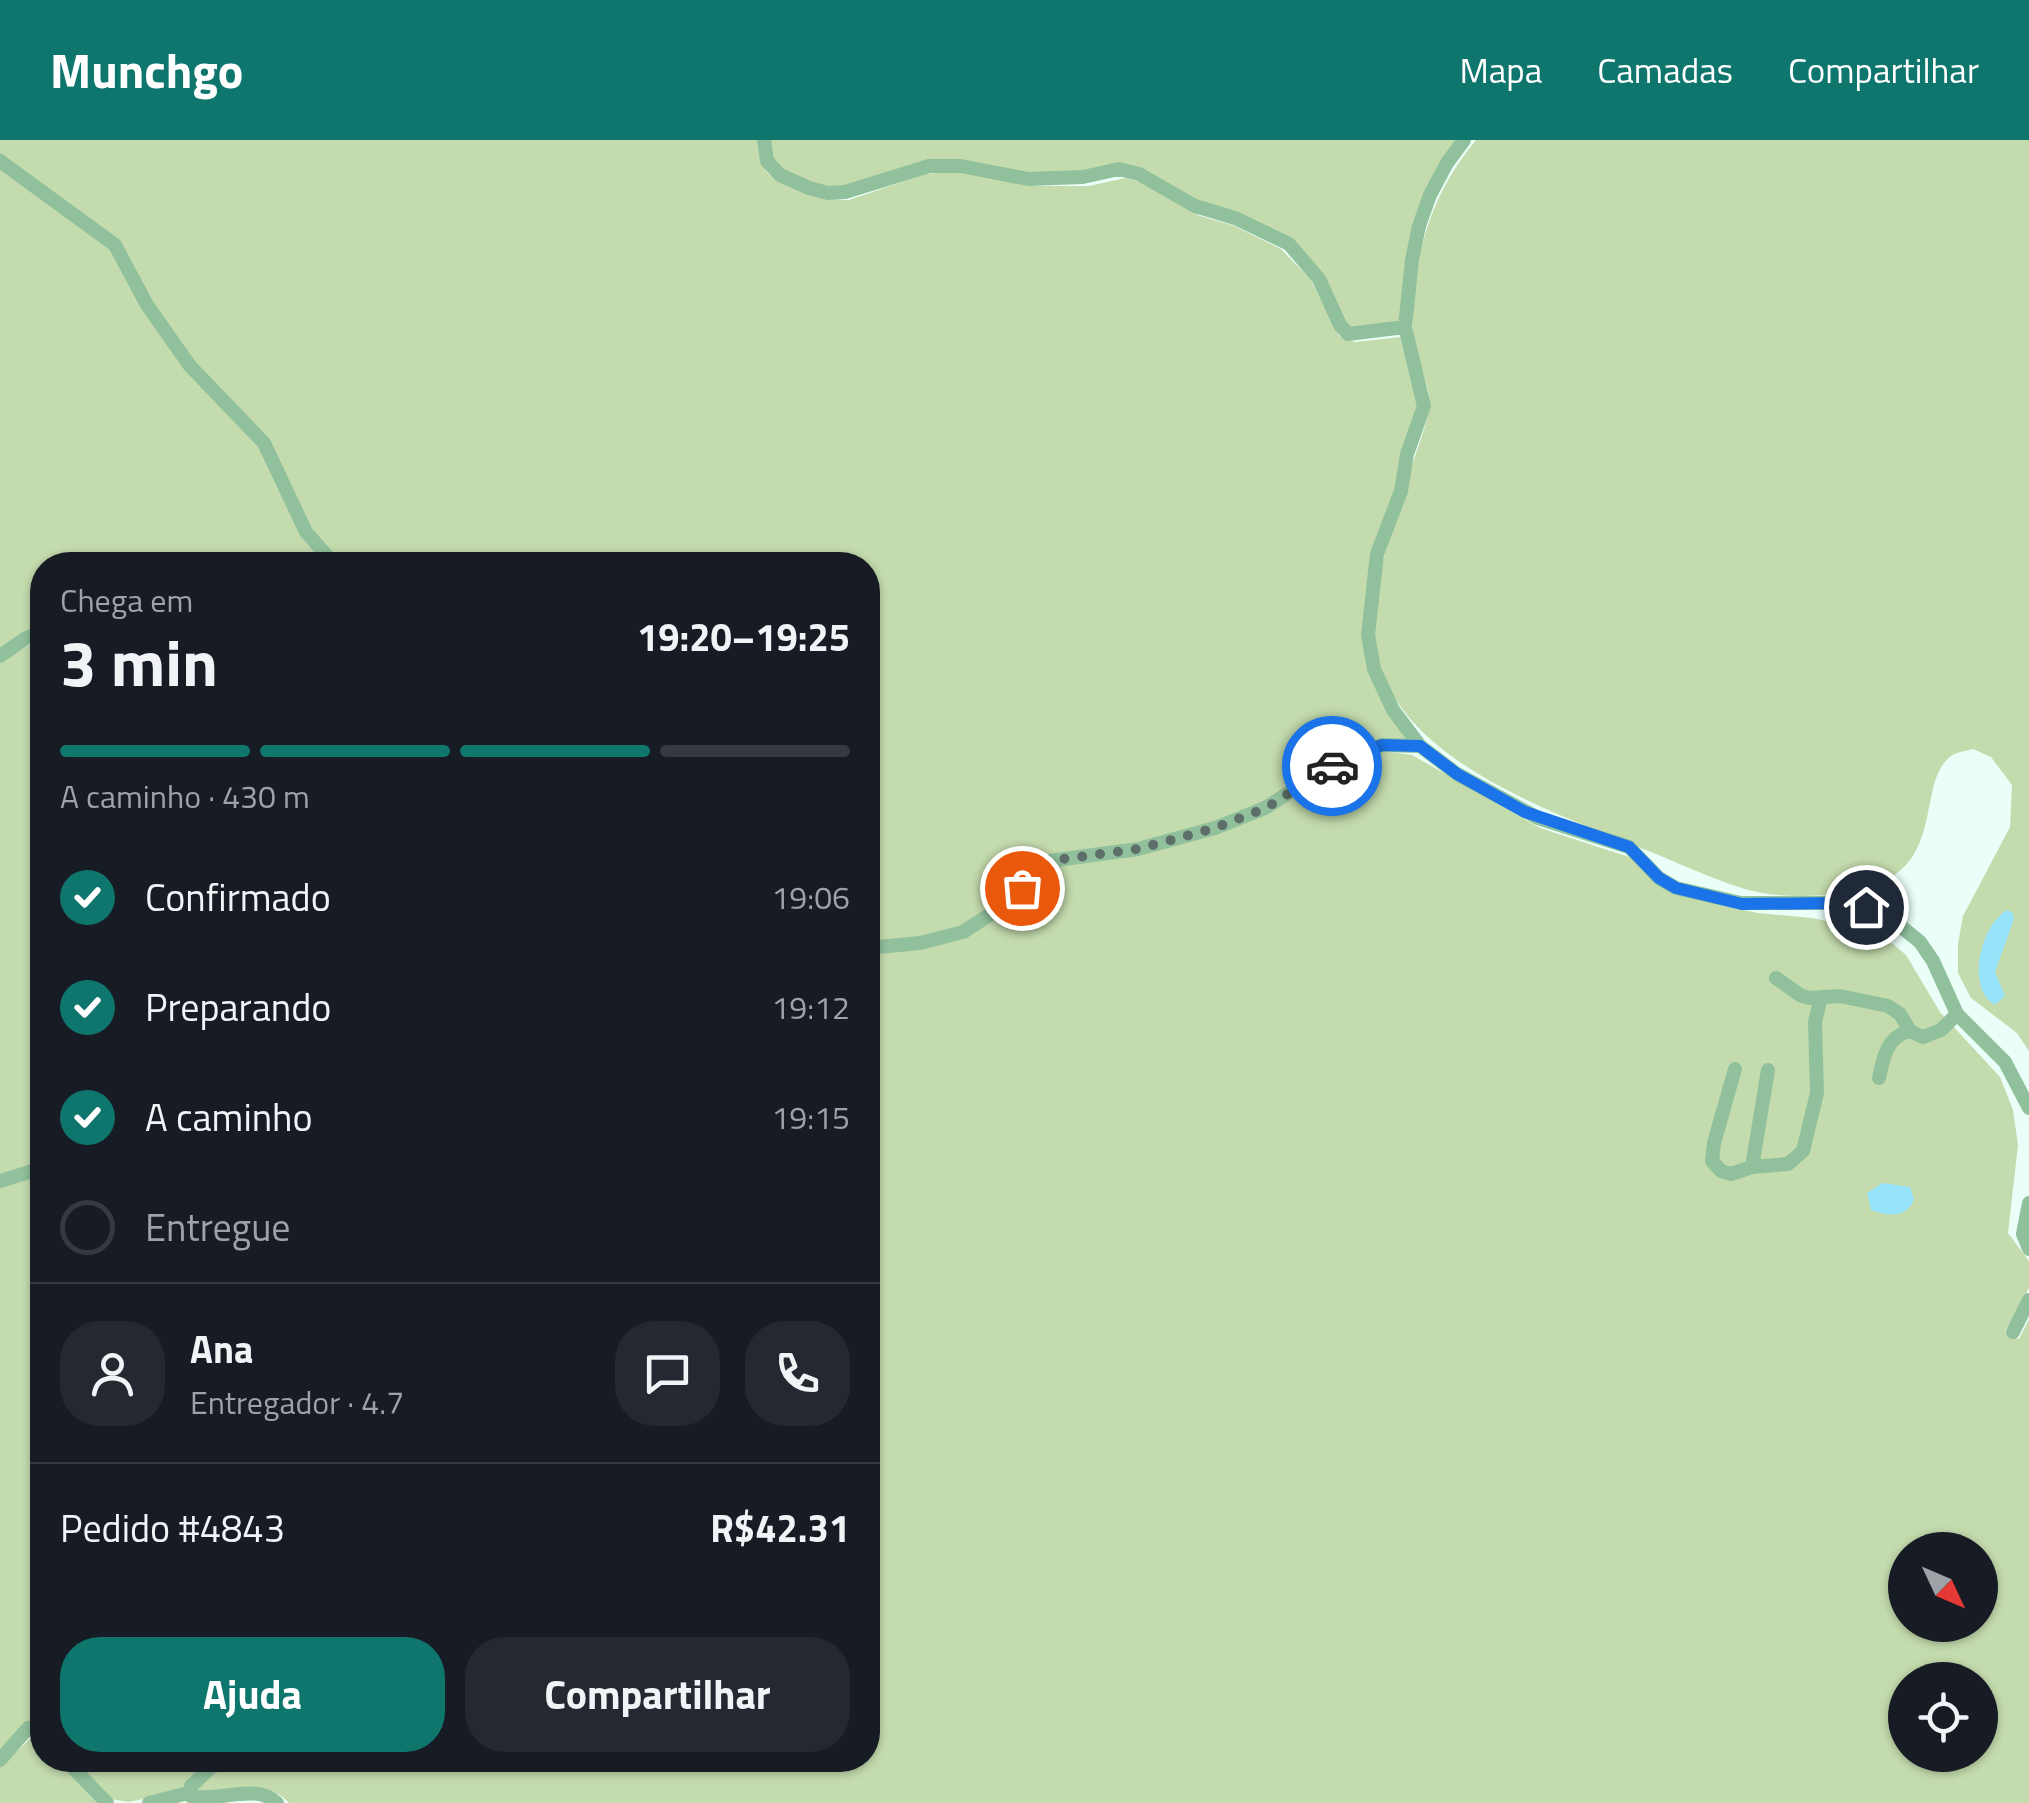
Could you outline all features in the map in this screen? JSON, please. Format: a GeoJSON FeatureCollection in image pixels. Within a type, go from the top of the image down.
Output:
{"type":"FeatureCollection","features":[{"type":"Feature","properties":{"kind":"street"},"geometry":{"type":"LineString","coordinates":[[764,140],[768,161],[780,175],[828,193],[845,192],[929,166],[961,166],[1051,179],[1127,170],[1152,179],[1195,206],[1236,218],[1289,244],[1319,278],[1348,334],[1406,327]]}},
{"type":"Feature","properties":{"kind":"street"},"geometry":{"type":"LineString","coordinates":[[1464,140],[1447,163],[1419,226],[1412,260],[1406,327],[1424,406],[1377,554],[1368,635],[1381,688],[1420,746],[1457,774],[1525,812],[1629,847],[1659,878],[1676,888],[1742,904],[1839,903],[1866,907],[1888,916],[1912,935],[1933,961],[1957,1014],[2006,1062],[2029,1108]]}},
{"type":"Feature","properties":{"kind":"street"},"geometry":{"type":"LineString","coordinates":[[0,161],[114,245],[147,305],[190,366],[264,443],[306,532],[324,552]]}},
{"type":"Feature","properties":{"kind":"street"},"geometry":{"type":"LineString","coordinates":[[0,656],[30,637]]}},
{"type":"Feature","properties":{"kind":"street"},"geometry":{"type":"LineString","coordinates":[[880,947],[920,943],[963,932],[1011,901],[1048,861],[1138,849],[1215,828],[1266,808],[1328,768],[1369,748],[1420,746]]}},
{"type":"Feature","properties":{"kind":"street"},"geometry":{"type":"LineString","coordinates":[[1776,978],[1800,995],[1857,998],[1888,1006],[1900,1014],[1910,1031],[1923,1037],[1932,1035],[1957,1014]]}},
{"type":"Feature","properties":{"kind":"street"},"geometry":{"type":"LineString","coordinates":[[1734,1069],[1712,1161],[1726,1173],[1788,1164],[1803,1151],[1817,1093],[1815,1022],[1821,997]]}},
{"type":"Feature","properties":{"kind":"street"},"geometry":{"type":"LineString","coordinates":[[1879,1078],[1891,1042],[1898,1034],[1910,1031]]}},
{"type":"Feature","properties":{"kind":"street"},"geometry":{"type":"LineString","coordinates":[[1752,1167],[1768,1070]]}},
{"type":"Feature","properties":{"kind":"street"},"geometry":{"type":"LineString","coordinates":[[0,1181],[30,1172]]}},
{"type":"Feature","properties":{"kind":"street"},"geometry":{"type":"LineString","coordinates":[[2029,1202],[2023,1234],[2029,1249]]}},
{"type":"Feature","properties":{"kind":"street"},"geometry":{"type":"LineString","coordinates":[[2013,1332],[2029,1300]]}},
{"type":"Feature","properties":{"kind":"street"},"geometry":{"type":"LineString","coordinates":[[0,1760],[30,1729]]}},
{"type":"Feature","properties":{"kind":"street"},"geometry":{"type":"LineString","coordinates":[[77,1772],[107,1803]]}},
{"type":"Feature","properties":{"kind":"street"},"geometry":{"type":"LineString","coordinates":[[188,1793],[205,1772]]}},
{"type":"Feature","properties":{"kind":"street"},"geometry":{"type":"LineString","coordinates":[[149,1803],[188,1793],[198,1798],[260,1793],[277,1803]]}},
{"type":"Feature","properties":{"kind":"green space"},"geometry":{"type":"Polygon","coordinates":[[[0,140],[757,140],[762,164],[773,177],[805,192],[840,200],[925,174],[945,172],[969,172],[1038,186],[1089,186],[1125,178],[1154,188],[1200,216],[1232,225],[1281,249],[1311,280],[1339,336],[1355,342],[1400,337],[1418,407],[1364,635],[1373,677],[1410,740],[1350,750],[1253,808],[1179,835],[1097,851],[1054,854],[1011,898],[949,934],[880,943],[880,552],[30,552],[30,636],[0,652],[0,140]]]}},
{"type":"Feature","properties":{"kind":"green space"},"geometry":{"type":"Polygon","coordinates":[[[768,140],[1458,140],[1442,163],[1401,324],[1348,329],[1306,255],[1197,203],[1161,180],[1090,173],[1019,173],[980,164],[845,188],[789,175],[774,162],[768,140]]]}},
{"type":"Feature","properties":{"kind":"green space"},"geometry":{"type":"Polygon","coordinates":[[[1476,140],[2029,140],[2029,1051],[2017,1033],[1971,998],[1958,973],[1963,916],[2010,827],[2012,785],[1991,757],[1973,749],[1953,755],[1941,768],[1922,838],[1900,871],[1880,883],[1849,892],[1776,895],[1720,881],[1534,804],[1459,762],[1427,736],[1400,706],[1382,673],[1375,644],[1375,611],[1388,541],[1430,409],[1413,335],[1415,288],[1434,210],[1452,174],[1476,140]]]}},
{"type":"Feature","properties":{"kind":"green space"},"geometry":{"type":"Polygon","coordinates":[[[30,645],[30,1165],[0,1174],[0,661],[30,645]]]}},
{"type":"Feature","properties":{"kind":"green space"},"geometry":{"type":"Polygon","coordinates":[[[1381,751],[1412,755],[1540,828],[1632,858],[1715,904],[1812,918],[1887,939],[1906,955],[1940,1012],[2000,1077],[2013,1110],[2018,1145],[2008,1233],[2029,1261],[2029,1288],[2005,1331],[2019,1339],[2029,1319],[2029,1803],[289,1803],[270,1790],[259,1788],[201,1795],[194,1790],[213,1772],[880,1772],[880,949],[948,940],[1053,865],[1154,849],[1381,751]]]}},
{"type":"Feature","properties":{"kind":"green space"},"geometry":{"type":"Polygon","coordinates":[[[30,1175],[30,1730],[0,1756],[0,1186],[30,1175]]]}},
{"type":"Feature","properties":{"kind":"green space"},"geometry":{"type":"Polygon","coordinates":[[[30,1739],[30,1772],[67,1772],[97,1803],[0,1803],[0,1767],[30,1739]]]}},
{"type":"Feature","properties":{"kind":"green space"},"geometry":{"type":"Polygon","coordinates":[[[85,1772],[202,1772],[184,1791],[128,1802],[111,1799],[85,1772]]]}},
{"type":"Feature","properties":{"kind":"water"},"geometry":{"type":"Polygon","coordinates":[[[2007,910],[2014,919],[1995,972],[2005,996],[1995,1005],[1981,985],[1980,957],[1990,929],[2007,910]]]}},
{"type":"Feature","properties":{"kind":"water"},"geometry":{"type":"Polygon","coordinates":[[[1882,1183],[1910,1187],[1914,1199],[1907,1210],[1890,1214],[1871,1210],[1867,1193],[1882,1183]]]}},
{"type":"Feature","properties":{"kind":"way so far"},"geometry":{"type":"LineString","coordinates":[[1022,888],[1048,861],[1138,849],[1215,828],[1266,808],[1332,766]]}},
{"type":"Feature","properties":{"kind":"route"},"geometry":{"type":"LineString","coordinates":[[1332,766],[1382,745],[1420,746],[1457,774],[1525,812],[1629,847],[1659,878],[1676,888],[1742,904],[1839,903],[1866,907]]}}]}
